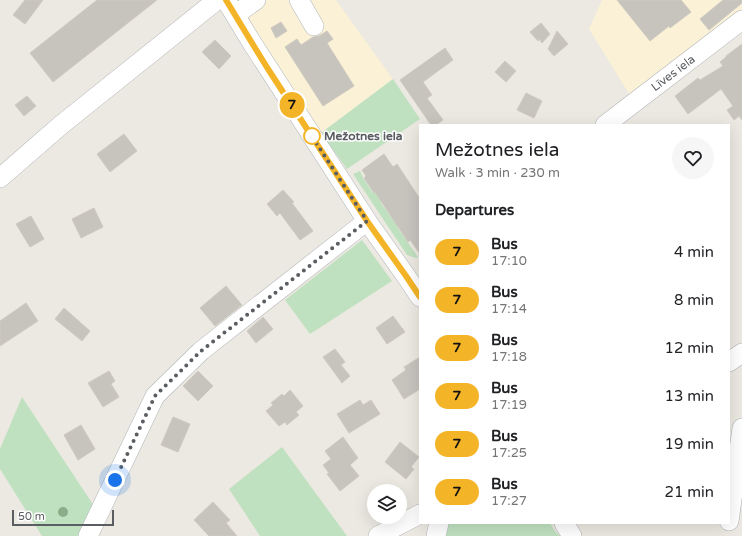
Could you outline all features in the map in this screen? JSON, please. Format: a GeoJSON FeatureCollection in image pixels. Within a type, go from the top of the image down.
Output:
{"type":"FeatureCollection","features":[{"type":"Feature","properties":{"kind":"street"},"geometry":{"type":"LineString","coordinates":[[0,178],[61,125],[217,0]]}},
{"type":"Feature","properties":{"kind":"street"},"geometry":{"type":"LineString","coordinates":[[256,0],[231,8],[367,221],[413,271],[419,293]]}},
{"type":"Feature","properties":{"kind":"street"},"geometry":{"type":"LineString","coordinates":[[299,0],[314,26]]}},
{"type":"Feature","properties":{"kind":"street","name":"Līves iela"},"geometry":{"type":"LineString","coordinates":[[606,124],[742,20]]}},
{"type":"Feature","properties":{"kind":"street"},"geometry":{"type":"LineString","coordinates":[[88,536],[155,396],[201,351],[367,221]]}},
{"type":"Feature","properties":{"kind":"street"},"geometry":{"type":"LineString","coordinates":[[730,361],[742,353]]}},
{"type":"Feature","properties":{"kind":"street"},"geometry":{"type":"LineString","coordinates":[[730,515],[742,428]]}},
{"type":"Feature","properties":{"kind":"street"},"geometry":{"type":"LineString","coordinates":[[378,536],[419,515]]}},
{"type":"Feature","properties":{"kind":"street"},"geometry":{"type":"LineString","coordinates":[[436,536],[439,524]]}},
{"type":"Feature","properties":{"kind":"street"},"geometry":{"type":"LineString","coordinates":[[565,524],[572,536]]}},
{"type":"Feature","properties":{"kind":"street"},"geometry":{"type":"LineString","coordinates":[[727,536],[729,524]]}},
{"type":"Feature","properties":{"kind":"shaded area"},"geometry":{"type":"Polygon","coordinates":[[[234,0],[336,0],[393,79],[321,133],[234,0]]]}},
{"type":"Feature","properties":{"kind":"shaded area"},"geometry":{"type":"Polygon","coordinates":[[[602,0],[742,0],[742,15],[631,97],[589,29],[602,0]]]}},
{"type":"Feature","properties":{"kind":"green space"},"geometry":{"type":"Polygon","coordinates":[[[393,79],[420,119],[347,169],[321,133],[393,79]]]}},
{"type":"Feature","properties":{"kind":"green space"},"geometry":{"type":"Polygon","coordinates":[[[360,171],[373,193],[377,192],[383,201],[381,203],[391,217],[393,216],[400,225],[397,227],[418,257],[416,258],[407,255],[353,174],[360,171]]]}},
{"type":"Feature","properties":{"kind":"green space"},"geometry":{"type":"Polygon","coordinates":[[[362,240],[392,281],[310,334],[285,300],[362,240]]]}},
{"type":"Feature","properties":{"kind":"green space"},"geometry":{"type":"Polygon","coordinates":[[[22,397],[96,509],[82,536],[42,536],[0,469],[0,449],[22,397]]]}},
{"type":"Feature","properties":{"kind":"green space"},"geometry":{"type":"Polygon","coordinates":[[[282,447],[347,536],[260,536],[229,489],[282,447]]]}},
{"type":"Feature","properties":{"kind":"green space"},"geometry":{"type":"Polygon","coordinates":[[[445,524],[551,524],[560,536],[441,536],[445,524]]]}},
{"type":"Feature","properties":{"kind":"building"},"geometry":{"type":"Polygon","coordinates":[[[25,0],[43,0],[25,24],[13,15],[25,0]]]}},
{"type":"Feature","properties":{"kind":"building"},"geometry":{"type":"Polygon","coordinates":[[[97,0],[157,0],[53,82],[30,53],[97,0]]]}},
{"type":"Feature","properties":{"kind":"building"},"geometry":{"type":"Polygon","coordinates":[[[617,0],[681,0],[691,12],[670,28],[669,26],[650,41],[617,0]]]}},
{"type":"Feature","properties":{"kind":"building"},"geometry":{"type":"Polygon","coordinates":[[[723,0],[742,0],[742,3],[709,30],[700,19],[723,0]]]}},
{"type":"Feature","properties":{"kind":"building"},"geometry":{"type":"Polygon","coordinates":[[[281,22],[287,31],[276,38],[271,28],[281,22]]]}},
{"type":"Feature","properties":{"kind":"building"},"geometry":{"type":"Polygon","coordinates":[[[541,23],[550,34],[542,43],[539,39],[538,41],[530,32],[541,23]]]}},
{"type":"Feature","properties":{"kind":"building"},"geometry":{"type":"Polygon","coordinates":[[[327,31],[333,39],[327,43],[354,86],[323,106],[285,47],[297,39],[301,45],[313,37],[319,36],[327,31]]]}},
{"type":"Feature","properties":{"kind":"building"},"geometry":{"type":"Polygon","coordinates":[[[557,31],[568,44],[554,56],[548,49],[557,31]]]}},
{"type":"Feature","properties":{"kind":"building"},"geometry":{"type":"Polygon","coordinates":[[[215,40],[231,56],[219,69],[202,52],[215,40]]]}},
{"type":"Feature","properties":{"kind":"building"},"geometry":{"type":"Polygon","coordinates":[[[742,44],[742,120],[739,116],[734,120],[727,110],[733,106],[721,89],[688,114],[675,96],[698,78],[700,80],[723,66],[720,62],[742,44]]]}},
{"type":"Feature","properties":{"kind":"building"},"geometry":{"type":"Polygon","coordinates":[[[445,48],[453,60],[423,82],[432,95],[427,98],[443,120],[437,124],[430,124],[400,80],[445,48]]]}},
{"type":"Feature","properties":{"kind":"building"},"geometry":{"type":"Polygon","coordinates":[[[505,61],[516,71],[506,82],[495,72],[505,61]]]}},
{"type":"Feature","properties":{"kind":"building"},"geometry":{"type":"Polygon","coordinates":[[[526,93],[542,101],[534,118],[517,110],[526,93]]]}},
{"type":"Feature","properties":{"kind":"building"},"geometry":{"type":"Polygon","coordinates":[[[27,96],[36,106],[24,116],[15,105],[27,96]]]}},
{"type":"Feature","properties":{"kind":"building"},"geometry":{"type":"Polygon","coordinates":[[[124,134],[137,151],[110,172],[97,154],[124,134]]]}},
{"type":"Feature","properties":{"kind":"building"},"geometry":{"type":"Polygon","coordinates":[[[384,154],[393,167],[397,164],[419,197],[419,253],[410,240],[408,242],[375,192],[374,193],[364,178],[366,176],[362,170],[384,154]]]}},
{"type":"Feature","properties":{"kind":"building"},"geometry":{"type":"Polygon","coordinates":[[[283,190],[294,202],[292,203],[313,231],[300,240],[280,213],[277,216],[267,204],[283,190]]]}},
{"type":"Feature","properties":{"kind":"building"},"geometry":{"type":"Polygon","coordinates":[[[94,208],[103,227],[81,238],[72,219],[94,208]]]}},
{"type":"Feature","properties":{"kind":"building"},"geometry":{"type":"Polygon","coordinates":[[[31,216],[44,239],[30,247],[16,224],[31,216]]]}},
{"type":"Feature","properties":{"kind":"building"},"geometry":{"type":"Polygon","coordinates":[[[226,286],[242,305],[215,326],[200,308],[226,286]]]}},
{"type":"Feature","properties":{"kind":"building"},"geometry":{"type":"Polygon","coordinates":[[[26,303],[38,321],[0,346],[0,321],[26,303]]]}},
{"type":"Feature","properties":{"kind":"building"},"geometry":{"type":"Polygon","coordinates":[[[64,308],[90,331],[82,341],[55,319],[64,308]]]}},
{"type":"Feature","properties":{"kind":"building"},"geometry":{"type":"Polygon","coordinates":[[[393,316],[405,332],[387,344],[376,328],[393,316]]]}},
{"type":"Feature","properties":{"kind":"building"},"geometry":{"type":"Polygon","coordinates":[[[263,317],[273,329],[256,343],[247,331],[263,317]]]}},
{"type":"Feature","properties":{"kind":"building"},"geometry":{"type":"Polygon","coordinates":[[[335,349],[345,362],[341,365],[350,376],[342,383],[323,357],[335,349]]]}},
{"type":"Feature","properties":{"kind":"building"},"geometry":{"type":"Polygon","coordinates":[[[419,358],[419,390],[404,399],[392,380],[406,370],[404,367],[419,358]]]}},
{"type":"Feature","properties":{"kind":"building"},"geometry":{"type":"Polygon","coordinates":[[[109,371],[115,381],[111,384],[119,397],[103,407],[88,383],[109,371]]]}},
{"type":"Feature","properties":{"kind":"building"},"geometry":{"type":"Polygon","coordinates":[[[198,371],[213,386],[198,401],[183,386],[198,371]]]}},
{"type":"Feature","properties":{"kind":"building"},"geometry":{"type":"Polygon","coordinates":[[[290,390],[303,406],[296,412],[299,415],[287,425],[285,422],[279,426],[266,411],[273,405],[271,403],[282,394],[284,396],[290,390]]]}},
{"type":"Feature","properties":{"kind":"building"},"geometry":{"type":"Polygon","coordinates":[[[360,400],[363,405],[371,400],[380,414],[349,433],[337,414],[360,400]]]}},
{"type":"Feature","properties":{"kind":"building"},"geometry":{"type":"Polygon","coordinates":[[[173,417],[190,424],[178,452],[161,445],[173,417]]]}},
{"type":"Feature","properties":{"kind":"building"},"geometry":{"type":"Polygon","coordinates":[[[81,425],[95,449],[78,460],[64,435],[81,425]]]}},
{"type":"Feature","properties":{"kind":"building"},"geometry":{"type":"Polygon","coordinates":[[[343,437],[358,458],[350,465],[359,476],[340,491],[327,474],[329,473],[323,465],[331,459],[325,451],[343,437]]]}},
{"type":"Feature","properties":{"kind":"building"},"geometry":{"type":"Polygon","coordinates":[[[400,442],[419,457],[411,467],[414,469],[406,479],[385,462],[400,442]]]}},
{"type":"Feature","properties":{"kind":"building"},"geometry":{"type":"Polygon","coordinates":[[[213,502],[230,520],[226,523],[237,536],[209,536],[194,520],[213,502]]]}},
{"type":"Feature","properties":{"kind":"bus line","name":"7"},"geometry":{"type":"LineString","coordinates":[[226,0],[268,69],[367,221],[419,296]]}},
{"type":"Feature","properties":{"kind":"place","name":"Mežotnes iela"},"geometry":{"type":"Point","coordinates":[312,136]}},
{"type":"Feature","properties":{"kind":"route"},"geometry":{"type":"LineString","coordinates":[[115,480],[155,396],[201,351],[367,221],[309,132],[312,136]]}}]}
